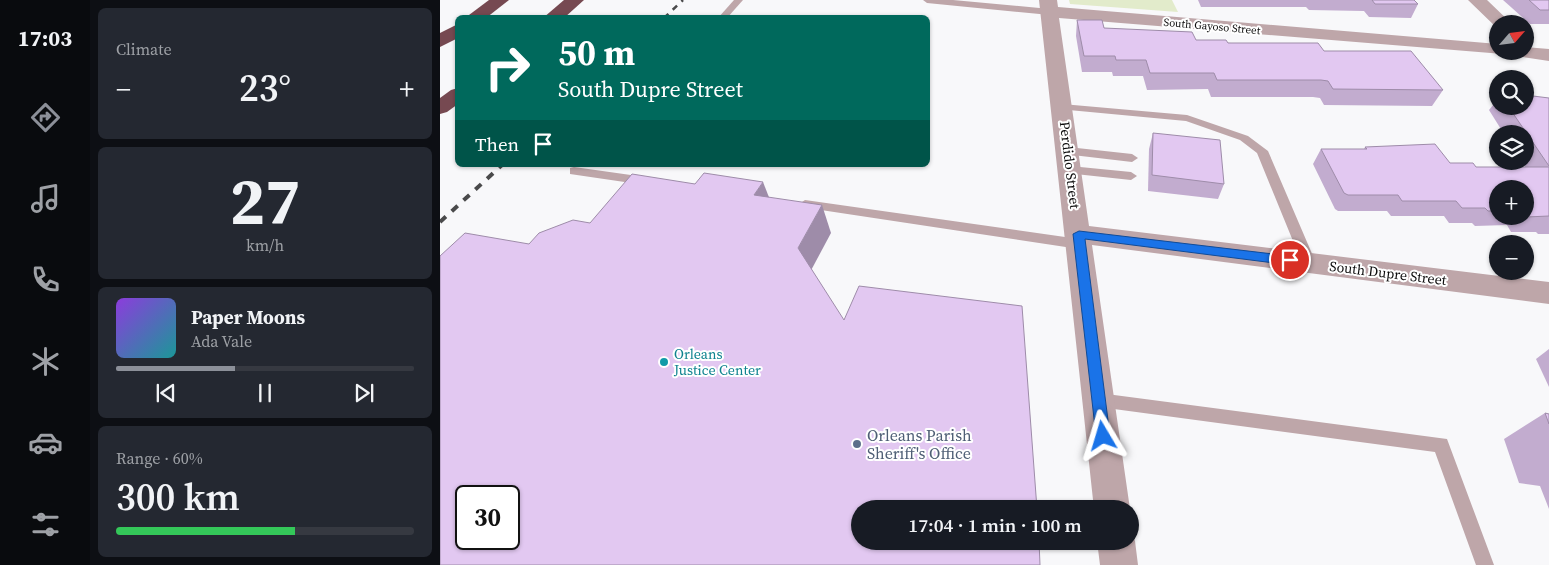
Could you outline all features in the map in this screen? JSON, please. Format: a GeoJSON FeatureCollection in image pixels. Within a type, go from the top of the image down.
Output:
{"type":"FeatureCollection","features":[{"type":"Feature","properties":{"kind":"highway"},"geometry":{"type":"LineString","coordinates":[[478,15],[500,0]]}},
{"type":"Feature","properties":{"kind":"highway"},"geometry":{"type":"LineString","coordinates":[[556,15],[575,0]]}},
{"type":"Feature","properties":{"kind":"highway"},"geometry":{"type":"LineString","coordinates":[[440,41],[455,31]]}},
{"type":"Feature","properties":{"kind":"highway"},"geometry":{"type":"LineString","coordinates":[[440,99],[455,88]]}},
{"type":"Feature","properties":{"kind":"highway"},"geometry":{"type":"LineString","coordinates":[[440,108],[455,96]]}},
{"type":"Feature","properties":{"kind":"street"},"geometry":{"type":"LineString","coordinates":[[1477,0],[1493,15]]}},
{"type":"Feature","properties":{"kind":"street","name":"South Gayoso Street"},"geometry":{"type":"LineString","coordinates":[[1049,6],[1489,49]]}},
{"type":"Feature","properties":{"kind":"street","name":"Perdido Street"},"geometry":{"type":"LineString","coordinates":[[1049,6],[1111,500]]}},
{"type":"Feature","properties":{"kind":"street"},"geometry":{"type":"LineString","coordinates":[[1536,51],[1549,68]]}},
{"type":"Feature","properties":{"kind":"street","name":"South Dupre Street"},"geometry":{"type":"LineString","coordinates":[[1079,239],[1309,263],[1549,292]]}},
{"type":"Feature","properties":{"kind":"street"},"geometry":{"type":"LineString","coordinates":[[1117,550],[1118,565]]}},
{"type":"Feature","properties":{"kind":"lane"},"geometry":{"type":"LineString","coordinates":[[725,15],[739,0]]}},
{"type":"Feature","properties":{"kind":"lane","name":"South Gayoso Street"},"geometry":{"type":"LineString","coordinates":[[927,0],[1049,6]]}},
{"type":"Feature","properties":{"kind":"lane"},"geometry":{"type":"LineString","coordinates":[[1062,107],[1187,118],[1244,138],[1262,151],[1309,263]]}},
{"type":"Feature","properties":{"kind":"lane"},"geometry":{"type":"LineString","coordinates":[[1069,161],[1132,158]]}},
{"type":"Feature","properties":{"kind":"lane"},"geometry":{"type":"LineString","coordinates":[[1069,161],[1131,176]]}},
{"type":"Feature","properties":{"kind":"lane"},"geometry":{"type":"LineString","coordinates":[[578,167],[574,171],[659,183]]}},
{"type":"Feature","properties":{"kind":"lane"},"geometry":{"type":"LineString","coordinates":[[797,202],[1079,239]]}},
{"type":"Feature","properties":{"kind":"lane"},"geometry":{"type":"LineString","coordinates":[[1099,400],[1441,445],[1485,565]]}},
{"type":"Feature","properties":{"kind":"green space"},"geometry":{"type":"Polygon","coordinates":[[[1069,0],[1172,0],[1178,12],[1070,4],[1069,0]]]}},
{"type":"Feature","properties":{"kind":"building"},"geometry":{"type":"Polygon","coordinates":[[[1372,0],[1414,0],[1418,4],[1375,4],[1372,0]]]}},
{"type":"Feature","properties":{"kind":"building"},"geometry":{"type":"Polygon","coordinates":[[[1529,0],[1549,0],[1549,10],[1540,10],[1529,0]]]}},
{"type":"Feature","properties":{"kind":"building"},"geometry":{"type":"Polygon","coordinates":[[[1077,20],[1102,20],[1104,28],[1192,32],[1196,40],[1226,40],[1228,43],[1318,43],[1324,51],[1411,51],[1443,90],[1333,89],[1328,81],[1321,80],[1217,80],[1214,73],[1150,73],[1146,60],[1116,60],[1115,56],[1084,56],[1077,20]]]}},
{"type":"Feature","properties":{"kind":"building"},"geometry":{"type":"Polygon","coordinates":[[[1534,96],[1549,98],[1549,166],[1534,144],[1534,125],[1521,125],[1514,115],[1534,115],[1534,96]]]}},
{"type":"Feature","properties":{"kind":"building"},"geometry":{"type":"Polygon","coordinates":[[[1153,133],[1220,140],[1224,184],[1152,175],[1153,133]]]}},
{"type":"Feature","properties":{"kind":"building"},"geometry":{"type":"Polygon","coordinates":[[[1435,144],[1450,163],[1473,163],[1476,167],[1489,167],[1489,170],[1534,170],[1534,167],[1549,167],[1549,216],[1534,217],[1534,180],[1489,180],[1489,211],[1485,208],[1462,208],[1456,201],[1402,201],[1398,195],[1348,195],[1344,193],[1321,149],[1367,149],[1365,147],[1435,144]]]}},
{"type":"Feature","properties":{"kind":"building"},"geometry":{"type":"Polygon","coordinates":[[[704,173],[763,182],[754,195],[822,205],[798,248],[844,320],[859,286],[1022,306],[1036,500],[851,500],[851,550],[1039,550],[1040,565],[440,565],[440,256],[465,233],[529,244],[539,233],[573,220],[590,223],[632,174],[695,184],[704,173]]]}},
{"type":"Feature","properties":{"kind":"building"},"geometry":{"type":"Polygon","coordinates":[[[1545,413],[1549,414],[1549,424],[1545,413]]]}},
{"type":"Feature","properties":{"kind":"railway"},"geometry":{"type":"LineString","coordinates":[[667,15],[683,0]]}},
{"type":"Feature","properties":{"kind":"railway"},"geometry":{"type":"LineString","coordinates":[[440,222],[500,167]]}},
{"type":"Feature","properties":{"kind":"place","name":"Orleans Justice Center"},"geometry":{"type":"Point","coordinates":[664,362]}},
{"type":"Feature","properties":{"kind":"place","name":"Orleans Parish Sheriff's Office"},"geometry":{"type":"Point","coordinates":[857,444]}},
{"type":"Feature","properties":{"kind":"route"},"geometry":{"type":"LineString","coordinates":[[1103,436],[1079,234],[1290,260]]}}]}
